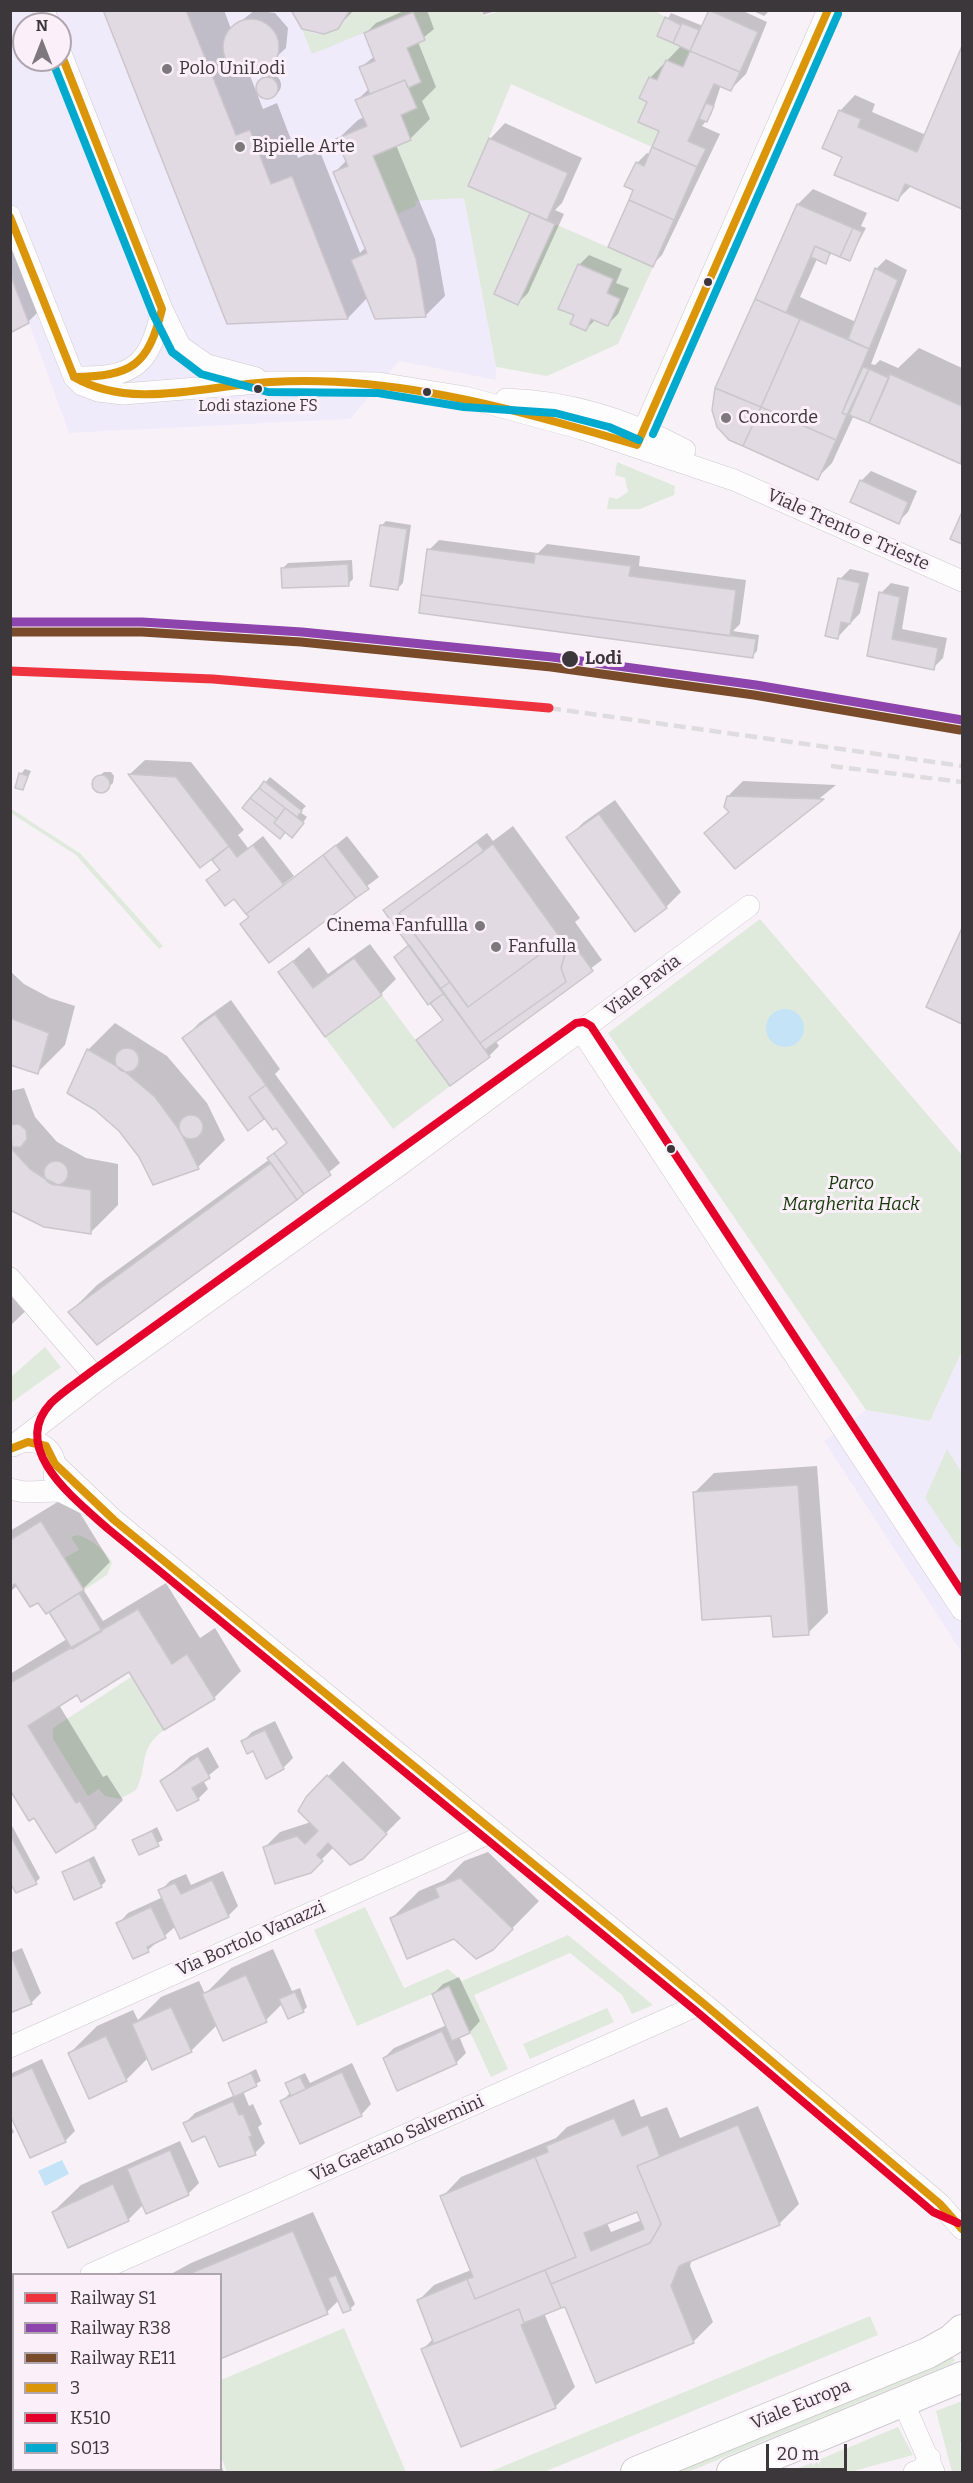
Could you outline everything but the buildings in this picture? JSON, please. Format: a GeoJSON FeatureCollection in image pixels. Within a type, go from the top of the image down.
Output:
{"type":"FeatureCollection","features":[{"type":"Feature","properties":{"kind":"street"},"geometry":{"type":"LineString","coordinates":[[640,438],[828,10]]}},
{"type":"Feature","properties":{"kind":"street"},"geometry":{"type":"LineString","coordinates":[[68,72],[162,309],[180,346],[207,364],[271,382]]}},
{"type":"Feature","properties":{"kind":"street"},"geometry":{"type":"LineString","coordinates":[[10,216],[74,377],[82,385],[98,391],[123,394],[271,382]]}},
{"type":"Feature","properties":{"kind":"street"},"geometry":{"type":"LineString","coordinates":[[74,377],[109,378],[138,364],[154,343],[162,309]]}},
{"type":"Feature","properties":{"kind":"street","name":"Viale Trento e Trieste"},"geometry":{"type":"LineString","coordinates":[[271,382],[379,383],[465,398],[640,438],[963,581]]}},
{"type":"Feature","properties":{"kind":"street","name":"Viale Pavia"},"geometry":{"type":"LineString","coordinates":[[58,1412],[98,1380],[582,1032],[749,906]]}},
{"type":"Feature","properties":{"kind":"street"},"geometry":{"type":"LineString","coordinates":[[582,1032],[963,1610]]}},
{"type":"Feature","properties":{"kind":"street"},"geometry":{"type":"LineString","coordinates":[[10,1278],[98,1380]]}},
{"type":"Feature","properties":{"kind":"street"},"geometry":{"type":"LineString","coordinates":[[12,1447],[58,1412]]}},
{"type":"Feature","properties":{"kind":"street"},"geometry":{"type":"LineString","coordinates":[[41,1490],[53,1478],[48,1431],[58,1412]]}},
{"type":"Feature","properties":{"kind":"street"},"geometry":{"type":"LineString","coordinates":[[12,1447],[31,1441],[52,1457],[114,1520],[703,2003],[940,2204],[963,2229]]}},
{"type":"Feature","properties":{"kind":"street"},"geometry":{"type":"LineString","coordinates":[[12,1488],[24,1492],[41,1490],[70,1495],[114,1520]]}},
{"type":"Feature","properties":{"kind":"street","name":"Via Bortolo Vanazzi"},"geometry":{"type":"LineString","coordinates":[[10,2047],[492,1832]]}},
{"type":"Feature","properties":{"kind":"street","name":"Via Gaetano Salvemini"},"geometry":{"type":"LineString","coordinates":[[93,2273],[703,2003]]}},
{"type":"Feature","properties":{"kind":"street"},"geometry":{"type":"LineString","coordinates":[[940,2204],[963,2213]]}},
{"type":"Feature","properties":{"kind":"street","name":"Viale Europa"},"geometry":{"type":"LineString","coordinates":[[636,2472],[928,2353],[963,2330]]}},
{"type":"Feature","properties":{"kind":"street","name":"Viale Europa"},"geometry":{"type":"LineString","coordinates":[[732,2472],[963,2377]]}},
{"type":"Feature","properties":{"kind":"street"},"geometry":{"type":"LineString","coordinates":[[903,2402],[932,2465],[914,2472]]}},
{"type":"Feature","properties":{"kind":"shaded area"},"geometry":{"type":"Polygon","coordinates":[[[11,11],[480,11],[511,84],[464,198],[496,367],[496,380],[399,361],[350,419],[69,433],[11,274],[11,11]]]}},
{"type":"Feature","properties":{"kind":"shaded area"},"geometry":{"type":"Polygon","coordinates":[[[962,1351],[962,1653],[824,1441],[866,1410],[930,1421],[962,1351]]]}},
{"type":"Feature","properties":{"kind":"green space"},"geometry":{"type":"Polygon","coordinates":[[[350,10],[480,10],[483,16],[505,10],[654,10],[665,17],[657,36],[690,51],[683,67],[666,60],[657,80],[649,77],[639,98],[647,102],[639,122],[659,131],[652,147],[511,84],[469,186],[530,213],[494,294],[518,304],[555,224],[653,267],[618,344],[547,376],[496,367],[464,198],[415,201],[416,206],[397,214],[373,156],[411,140],[401,115],[417,108],[408,88],[421,82],[407,48],[425,40],[413,13],[312,54],[302,29],[317,34],[331,32],[342,24],[350,10]]]}},
{"type":"Feature","properties":{"kind":"green space"},"geometry":{"type":"Polygon","coordinates":[[[617,462],[675,486],[674,495],[640,509],[607,509],[609,497],[617,499],[628,492],[625,478],[615,475],[617,462]]]}},
{"type":"Feature","properties":{"kind":"green space"},"geometry":{"type":"Polygon","coordinates":[[[10,808],[81,854],[163,946],[159,949],[76,855],[11,813],[10,808]]]}},
{"type":"Feature","properties":{"kind":"green space","name":"Parco Margherita Hack"},"geometry":{"type":"Polygon","coordinates":[[[760,919],[962,1155],[962,1351],[930,1421],[866,1410],[608,1033],[760,919]]]}},
{"type":"Feature","properties":{"kind":"green space"},"geometry":{"type":"Polygon","coordinates":[[[382,995],[450,1086],[393,1129],[325,1037],[382,995]]]}},
{"type":"Feature","properties":{"kind":"green space"},"geometry":{"type":"Polygon","coordinates":[[[45,1347],[61,1367],[11,1403],[11,1377],[45,1347]]]}},
{"type":"Feature","properties":{"kind":"green space"},"geometry":{"type":"Polygon","coordinates":[[[947,1449],[962,1473],[962,1550],[925,1498],[947,1449]]]}},
{"type":"Feature","properties":{"kind":"green space"},"geometry":{"type":"Polygon","coordinates":[[[77,1535],[98,1546],[107,1554],[112,1563],[107,1575],[84,1590],[64,1558],[79,1550],[71,1537],[77,1535]]]}},
{"type":"Feature","properties":{"kind":"green space"},"geometry":{"type":"Polygon","coordinates":[[[131,1677],[164,1730],[150,1744],[136,1790],[120,1799],[105,1796],[99,1789],[88,1796],[53,1739],[53,1728],[131,1677]]]}},
{"type":"Feature","properties":{"kind":"green space"},"geometry":{"type":"Polygon","coordinates":[[[365,1907],[404,1988],[448,1969],[462,1981],[568,1935],[653,2005],[632,2014],[622,1995],[570,1953],[474,1995],[508,2069],[491,2077],[449,1987],[357,2026],[314,1930],[365,1907]]]}},
{"type":"Feature","properties":{"kind":"green space"},"geometry":{"type":"Polygon","coordinates":[[[607,2008],[614,2022],[530,2059],[523,2044],[607,2008]]]}},
{"type":"Feature","properties":{"kind":"green space"},"geometry":{"type":"Polygon","coordinates":[[[870,2316],[878,2335],[544,2472],[489,2472],[870,2316]]]}},
{"type":"Feature","properties":{"kind":"green space"},"geometry":{"type":"Polygon","coordinates":[[[344,2328],[406,2472],[227,2472],[222,2460],[222,2380],[344,2328]]]}},
{"type":"Feature","properties":{"kind":"green space"},"geometry":{"type":"Polygon","coordinates":[[[950,2354],[955,2360],[951,2364],[688,2472],[661,2472],[950,2354]]]}},
{"type":"Feature","properties":{"kind":"green space"},"geometry":{"type":"Polygon","coordinates":[[[10,2355],[12,2364],[12,2471],[30,2471],[11,2472],[10,2355]]]}},
{"type":"Feature","properties":{"kind":"green space"},"geometry":{"type":"Polygon","coordinates":[[[962,2401],[962,2443],[960,2443],[962,2472],[952,2472],[936,2411],[962,2401]]]}},
{"type":"Feature","properties":{"kind":"green space"},"geometry":{"type":"Polygon","coordinates":[[[898,2427],[913,2455],[850,2472],[789,2472],[898,2427]]]}},
{"type":"Feature","properties":{"kind":"water"},"geometry":{"type":"Polygon","coordinates":[[[785,1009],[799,1014],[804,1028],[799,1042],[785,1047],[771,1042],[766,1028],[771,1014],[785,1009]]]}},
{"type":"Feature","properties":{"kind":"water"},"geometry":{"type":"Polygon","coordinates":[[[62,2160],[69,2174],[45,2186],[38,2171],[62,2160]]]}},
{"type":"Feature","properties":{"kind":"railway"},"geometry":{"type":"LineString","coordinates":[[549,708],[962,766]]}},
{"type":"Feature","properties":{"kind":"railway"},"geometry":{"type":"LineString","coordinates":[[831,766],[962,782]]}},
{"type":"Feature","properties":{"kind":"rail line","name":"R38"},"geometry":{"type":"LineString","coordinates":[[10,622],[142,622],[302,632],[552,657],[756,685],[962,720]]}},
{"type":"Feature","properties":{"kind":"rail line","name":"RE11"},"geometry":{"type":"LineString","coordinates":[[10,632],[142,632],[301,642],[551,667],[754,695],[960,730]]}},
{"type":"Feature","properties":{"kind":"rail line","name":"S1"},"geometry":{"type":"LineString","coordinates":[[10,671],[213,679],[549,708]]}},
{"type":"Feature","properties":{"kind":"transit line","name":"3"},"geometry":{"type":"LineString","coordinates":[[10,217],[74,377],[97,387],[120,393],[145,394],[283,381],[366,384],[469,400],[637,445],[828,10]]}},
{"type":"Feature","properties":{"kind":"transit line","name":"S013"},"geometry":{"type":"LineString","coordinates":[[653,434],[838,14]]}},
{"type":"Feature","properties":{"kind":"transit line","name":"S013"},"geometry":{"type":"LineString","coordinates":[[57,72],[153,314],[172,352],[201,374],[268,392],[378,393],[464,407],[555,413],[609,427],[639,440]]}},
{"type":"Feature","properties":{"kind":"transit line","name":"3"},"geometry":{"type":"LineString","coordinates":[[68,72],[162,309],[150,344],[134,364],[110,374],[74,377]]}},
{"type":"Feature","properties":{"kind":"transit line","name":"K510"},"geometry":{"type":"LineString","coordinates":[[958,2223],[933,2212],[696,2011],[107,1528],[79,1503],[51,1472],[42,1455],[37,1438],[40,1420],[51,1403],[92,1371],[576,1023],[584,1022],[591,1026],[962,1592]]}},
{"type":"Feature","properties":{"kind":"transit line","name":"3"},"geometry":{"type":"LineString","coordinates":[[10,1449],[28,1442],[46,1446],[55,1464],[114,1520],[703,2003],[940,2204],[962,2229]]}},
{"type":"Feature","properties":{"kind":"place","name":"Polo UniLodi"},"geometry":{"type":"Point","coordinates":[167,69]}},
{"type":"Feature","properties":{"kind":"place","name":"Bipielle Arte"},"geometry":{"type":"Point","coordinates":[240,147]}},
{"type":"Feature","properties":{"kind":"place","name":"Lodi stazione FS"},"geometry":{"type":"Point","coordinates":[258,389]}},
{"type":"Feature","properties":{"kind":"place","name":"Concorde"},"geometry":{"type":"Point","coordinates":[726,418]}},
{"type":"Feature","properties":{"kind":"place","name":"Lodi"},"geometry":{"type":"Point","coordinates":[570,659]}},
{"type":"Feature","properties":{"kind":"place","name":"Cinema Fanfullla"},"geometry":{"type":"Point","coordinates":[480,926]}},
{"type":"Feature","properties":{"kind":"place","name":"Fanfulla"},"geometry":{"type":"Point","coordinates":[496,947]}}]}
